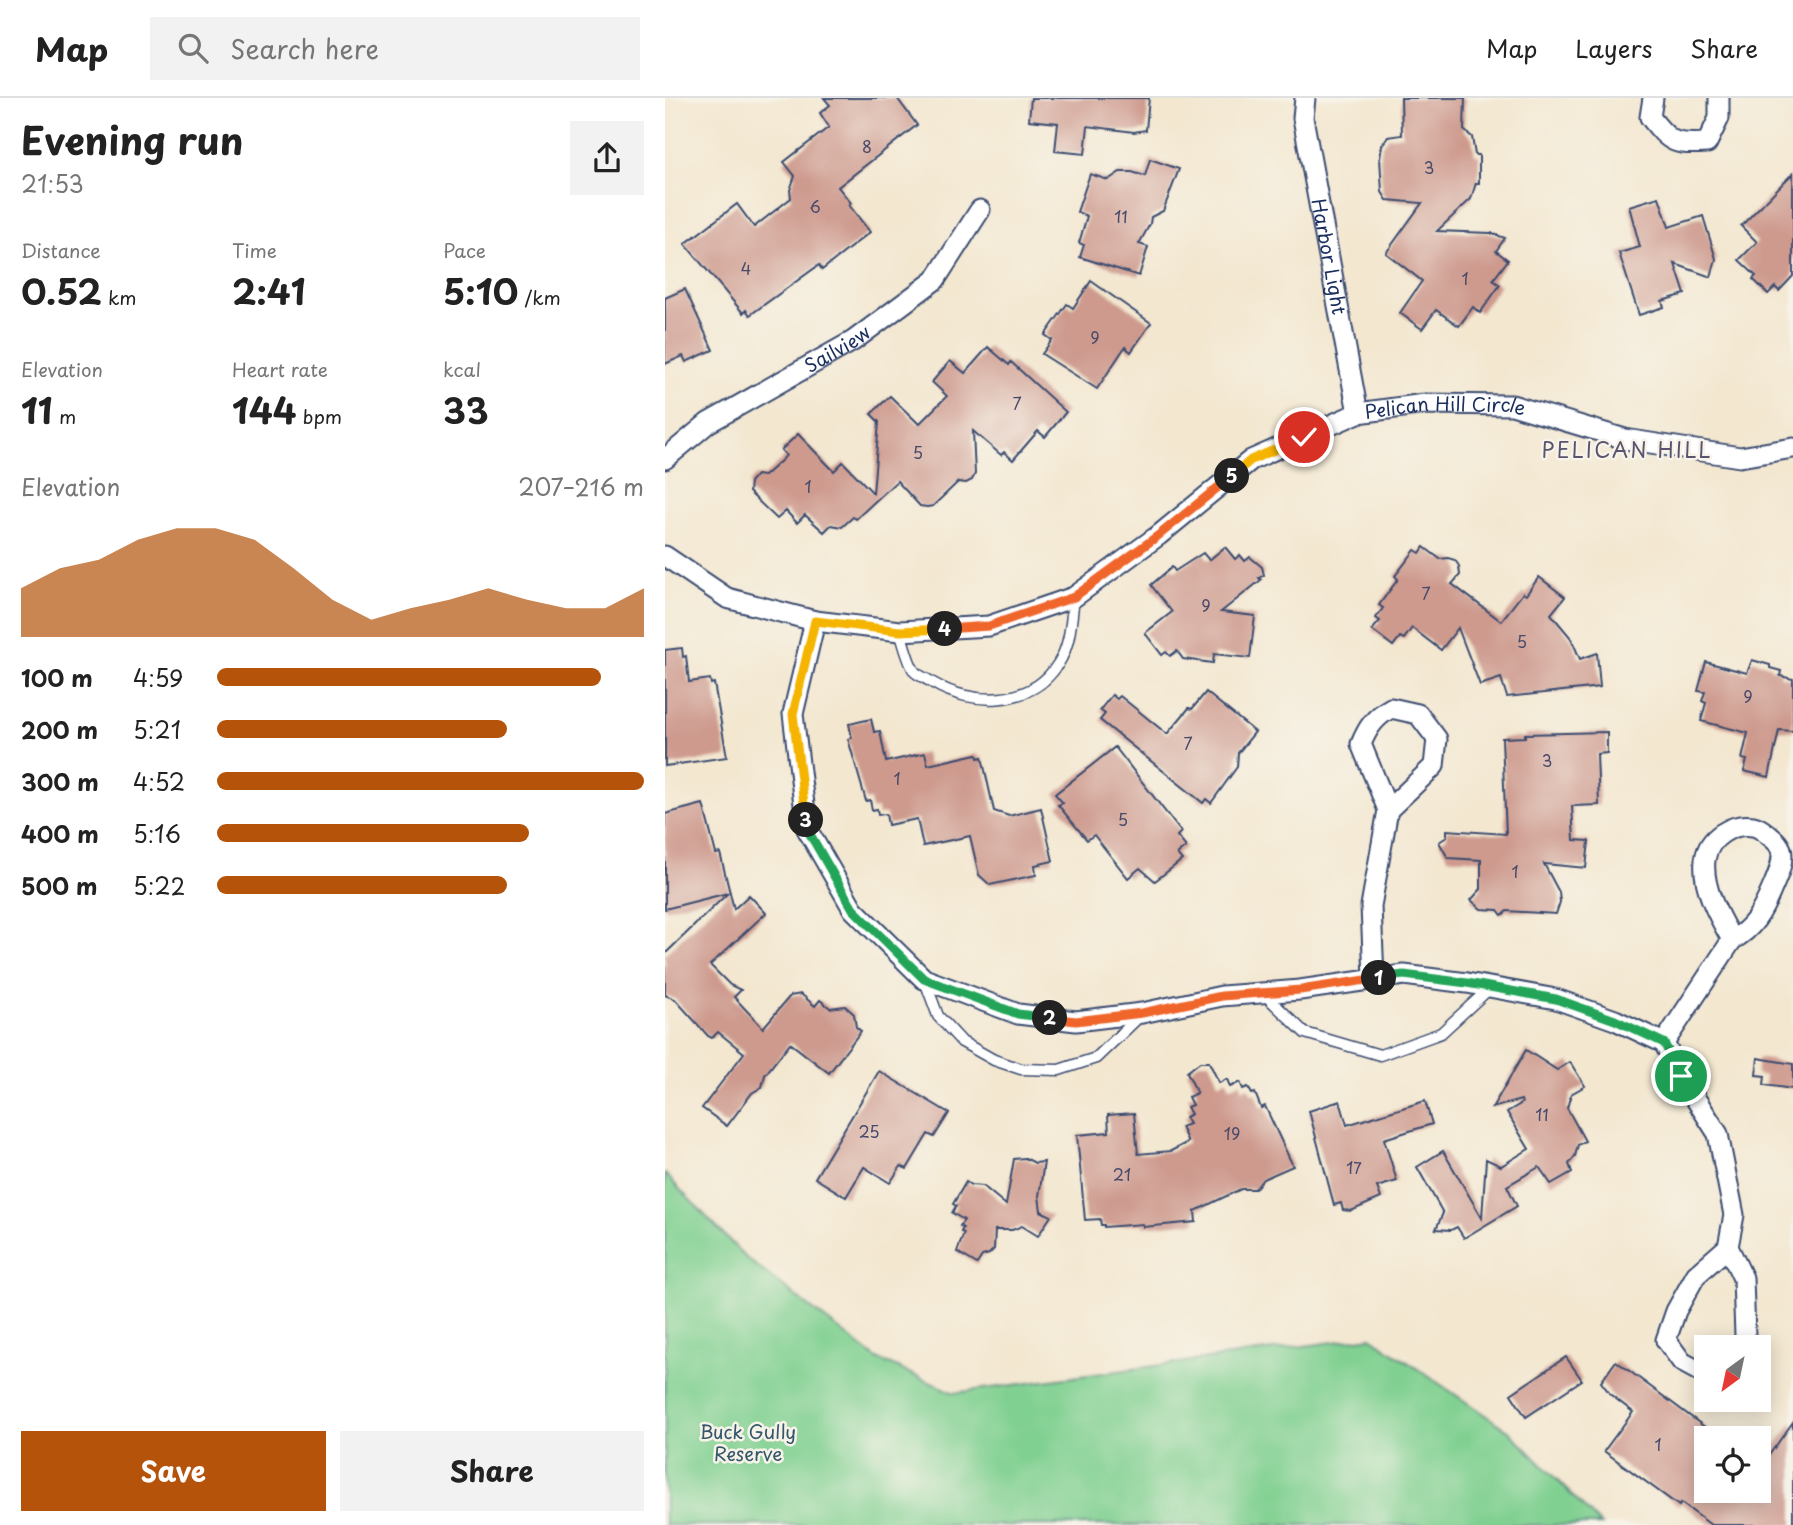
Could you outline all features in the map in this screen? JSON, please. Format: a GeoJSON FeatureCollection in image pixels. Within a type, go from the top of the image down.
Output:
{"type":"FeatureCollection","features":[{"type":"Feature","properties":{"kind":"street","name":"Harbor Light"},"geometry":{"type":"LineString","coordinates":[[1305,98],[1303,118],[1357,414]]}},
{"type":"Feature","properties":{"kind":"street"},"geometry":{"type":"LineString","coordinates":[[1653,98],[1650,117],[1667,138],[1685,145],[1707,143],[1719,118],[1719,98]]}},
{"type":"Feature","properties":{"kind":"street","name":"Sailview"},"geometry":{"type":"LineString","coordinates":[[665,459],[708,423],[853,341],[935,280],[980,210]]}},
{"type":"Feature","properties":{"kind":"street","name":"Pelican Hill Circle"},"geometry":{"type":"LineString","coordinates":[[665,556],[727,598],[815,621],[900,631],[989,626],[1074,597],[1159,535],[1251,460],[1357,414],[1425,404],[1512,405],[1625,439],[1740,457],[1793,448]]}},
{"type":"Feature","properties":{"kind":"street"},"geometry":{"type":"LineString","coordinates":[[815,621],[793,714],[807,829],[853,909],[924,979],[1018,1014],[1076,1021],[1142,1013],[1222,996],[1404,975],[1556,999],[1615,1020],[1664,1043],[1681,1076],[1718,1134],[1734,1216],[1728,1247],[1743,1278],[1745,1335]]}},
{"type":"Feature","properties":{"kind":"street"},"geometry":{"type":"LineString","coordinates":[[1374,978],[1371,906],[1388,810],[1361,744],[1377,716],[1391,708],[1418,714],[1437,738],[1434,766],[1388,810]]}},
{"type":"Feature","properties":{"kind":"street"},"geometry":{"type":"LineString","coordinates":[[1664,1043],[1732,940],[1746,933],[1767,901],[1782,851],[1777,842],[1755,826],[1737,826],[1720,833],[1709,848],[1705,860],[1709,891],[1717,914],[1732,940]]}},
{"type":"Feature","properties":{"kind":"street"},"geometry":{"type":"LineString","coordinates":[[1694,1368],[1682,1362],[1666,1339],[1676,1311],[1696,1275],[1728,1247]]}},
{"type":"Feature","properties":{"kind":"lane"},"geometry":{"type":"LineString","coordinates":[[900,631],[914,671],[949,692],[982,700],[1011,697],[1038,684],[1057,666],[1068,643],[1074,597]]}},
{"type":"Feature","properties":{"kind":"lane"},"geometry":{"type":"LineString","coordinates":[[924,979],[938,1016],[962,1042],[994,1060],[1021,1069],[1059,1070],[1096,1058],[1142,1013]]}},
{"type":"Feature","properties":{"kind":"lane"},"geometry":{"type":"LineString","coordinates":[[1263,993],[1305,1033],[1380,1055],[1441,1033],[1491,988]]}},
{"type":"Feature","properties":{"kind":"green space","name":"Buck Gully Reserve"},"geometry":{"type":"Polygon","coordinates":[[[665,1174],[746,1258],[877,1359],[954,1393],[1371,1337],[1510,1432],[1601,1525],[665,1525],[665,1174]]]}},
{"type":"Feature","properties":{"kind":"building"},"geometry":{"type":"Polygon","coordinates":[[[824,98],[897,98],[917,125],[838,187],[870,232],[822,270],[819,265],[750,315],[746,310],[743,313],[685,244],[737,204],[754,227],[791,198],[790,190],[795,176],[784,162],[829,127],[820,113],[830,105],[824,98]]]}},
{"type":"Feature","properties":{"kind":"building"},"geometry":{"type":"Polygon","coordinates":[[[1031,98],[1149,98],[1146,130],[1134,132],[1088,126],[1085,154],[1055,151],[1058,123],[1029,120],[1031,98]]]}},
{"type":"Feature","properties":{"kind":"building"},"geometry":{"type":"Polygon","coordinates":[[[1401,98],[1465,98],[1464,130],[1472,137],[1475,155],[1479,155],[1479,183],[1476,183],[1471,199],[1437,231],[1491,233],[1505,238],[1496,251],[1508,260],[1493,280],[1500,285],[1480,313],[1473,307],[1459,326],[1436,310],[1422,329],[1400,313],[1422,281],[1386,253],[1422,203],[1387,200],[1382,192],[1382,145],[1388,137],[1402,135],[1401,98]]]}},
{"type":"Feature","properties":{"kind":"building"},"geometry":{"type":"Polygon","coordinates":[[[1150,159],[1179,169],[1163,211],[1151,217],[1139,244],[1148,247],[1139,276],[1080,257],[1084,245],[1079,243],[1087,216],[1077,212],[1090,174],[1108,180],[1120,172],[1145,176],[1150,159]]]}},
{"type":"Feature","properties":{"kind":"building"},"geometry":{"type":"Polygon","coordinates":[[[1793,173],[1793,276],[1779,291],[1775,287],[1768,294],[1753,279],[1756,276],[1739,260],[1757,242],[1741,226],[1793,173]]]}},
{"type":"Feature","properties":{"kind":"building"},"geometry":{"type":"Polygon","coordinates":[[[1659,197],[1669,227],[1703,216],[1716,259],[1711,277],[1675,264],[1685,294],[1662,301],[1664,307],[1639,315],[1619,253],[1640,247],[1629,206],[1659,197]]]}},
{"type":"Feature","properties":{"kind":"building"},"geometry":{"type":"Polygon","coordinates":[[[1091,281],[1151,323],[1131,352],[1125,347],[1097,389],[1042,354],[1052,340],[1045,335],[1067,304],[1073,308],[1091,281]]]}},
{"type":"Feature","properties":{"kind":"building"},"geometry":{"type":"Polygon","coordinates":[[[685,289],[713,350],[686,362],[683,356],[665,364],[665,298],[685,289]]]}},
{"type":"Feature","properties":{"kind":"building"},"geometry":{"type":"Polygon","coordinates":[[[988,347],[1009,365],[1011,362],[1066,412],[1045,437],[1038,431],[1013,460],[1004,452],[1001,455],[973,431],[975,474],[972,480],[966,483],[958,482],[933,506],[927,507],[920,506],[897,481],[856,519],[853,517],[842,527],[831,525],[824,532],[805,515],[797,523],[786,511],[777,519],[749,492],[750,482],[756,475],[764,476],[783,459],[786,455],[781,450],[798,434],[834,471],[843,462],[873,493],[879,422],[871,414],[890,396],[919,424],[947,396],[932,382],[950,361],[965,373],[988,347]]]}},
{"type":"Feature","properties":{"kind":"building"},"geometry":{"type":"Polygon","coordinates":[[[1225,547],[1235,559],[1240,555],[1245,561],[1250,557],[1262,567],[1264,575],[1221,612],[1255,616],[1250,658],[1214,654],[1213,663],[1183,659],[1177,651],[1170,656],[1166,652],[1162,655],[1145,633],[1172,612],[1151,585],[1172,567],[1175,571],[1203,553],[1209,560],[1225,547]]]}},
{"type":"Feature","properties":{"kind":"building"},"geometry":{"type":"Polygon","coordinates":[[[1424,547],[1440,559],[1455,560],[1460,575],[1452,584],[1501,621],[1539,577],[1565,597],[1551,614],[1571,638],[1580,659],[1597,653],[1600,687],[1507,697],[1501,678],[1480,685],[1458,628],[1441,650],[1412,628],[1404,639],[1400,637],[1393,646],[1372,630],[1380,621],[1376,618],[1383,608],[1379,605],[1398,579],[1395,576],[1415,550],[1420,553],[1424,547]]]}},
{"type":"Feature","properties":{"kind":"building"},"geometry":{"type":"Polygon","coordinates":[[[682,648],[683,657],[686,656],[689,682],[710,679],[711,684],[714,683],[727,757],[665,766],[665,650],[682,648]]]}},
{"type":"Feature","properties":{"kind":"building"},"geometry":{"type":"Polygon","coordinates":[[[1752,660],[1770,665],[1770,668],[1781,671],[1780,676],[1793,679],[1793,731],[1779,730],[1769,777],[1744,771],[1747,760],[1742,759],[1748,733],[1701,721],[1706,703],[1702,701],[1705,692],[1698,691],[1706,662],[1747,673],[1752,660]]]}},
{"type":"Feature","properties":{"kind":"building"},"geometry":{"type":"Polygon","coordinates":[[[1206,692],[1255,732],[1238,753],[1237,767],[1211,803],[1206,799],[1203,803],[1100,720],[1105,714],[1100,710],[1112,695],[1117,699],[1120,696],[1167,734],[1206,692]]]}},
{"type":"Feature","properties":{"kind":"building"},"geometry":{"type":"Polygon","coordinates":[[[871,719],[874,732],[880,731],[886,762],[925,753],[928,765],[977,754],[978,758],[982,757],[994,811],[1009,816],[1041,808],[1053,861],[1035,865],[1036,875],[990,885],[979,875],[970,836],[923,846],[917,819],[888,825],[886,814],[878,815],[877,809],[872,810],[870,800],[866,801],[848,739],[852,738],[849,724],[871,719]]]}},
{"type":"Feature","properties":{"kind":"building"},"geometry":{"type":"Polygon","coordinates":[[[1607,732],[1607,753],[1597,754],[1599,805],[1572,806],[1574,840],[1589,841],[1586,868],[1544,864],[1559,892],[1560,902],[1556,914],[1507,911],[1502,915],[1498,910],[1481,909],[1471,900],[1481,889],[1481,860],[1448,858],[1439,842],[1447,837],[1447,830],[1506,834],[1502,738],[1525,737],[1525,734],[1607,732]]]}},
{"type":"Feature","properties":{"kind":"building"},"geometry":{"type":"Polygon","coordinates":[[[1115,747],[1181,832],[1177,836],[1186,847],[1177,854],[1182,860],[1155,881],[1140,868],[1128,878],[1094,835],[1087,840],[1058,805],[1063,803],[1055,794],[1115,747]]]}},
{"type":"Feature","properties":{"kind":"building"},"geometry":{"type":"Polygon","coordinates":[[[703,804],[716,854],[720,853],[734,909],[749,895],[766,913],[710,965],[730,985],[741,990],[734,997],[763,1028],[790,996],[801,994],[815,1006],[820,1000],[830,1008],[845,1006],[854,1014],[856,1027],[861,1031],[829,1073],[790,1043],[765,1075],[762,1087],[752,1093],[727,1126],[702,1108],[744,1053],[718,1032],[712,1038],[708,1036],[675,999],[665,995],[665,954],[728,893],[665,909],[665,814],[703,804]]]}},
{"type":"Feature","properties":{"kind":"building"},"geometry":{"type":"Polygon","coordinates":[[[1526,1050],[1557,1070],[1570,1062],[1585,1086],[1571,1094],[1567,1108],[1585,1141],[1578,1145],[1569,1164],[1572,1172],[1551,1184],[1539,1167],[1507,1186],[1517,1206],[1464,1238],[1457,1227],[1451,1230],[1436,1229],[1443,1213],[1417,1167],[1443,1151],[1482,1218],[1486,1159],[1501,1166],[1529,1149],[1507,1112],[1522,1103],[1521,1100],[1492,1108],[1526,1050]]]}},
{"type":"Feature","properties":{"kind":"building"},"geometry":{"type":"Polygon","coordinates":[[[1758,1058],[1793,1064],[1793,1089],[1764,1085],[1765,1076],[1756,1075],[1758,1058]]]}},
{"type":"Feature","properties":{"kind":"building"},"geometry":{"type":"Polygon","coordinates":[[[1200,1062],[1209,1062],[1219,1083],[1227,1079],[1230,1087],[1240,1082],[1243,1089],[1248,1087],[1252,1094],[1255,1093],[1261,1108],[1265,1106],[1293,1166],[1263,1179],[1255,1189],[1241,1189],[1195,1211],[1196,1222],[1143,1227],[1143,1224],[1104,1227],[1100,1219],[1085,1220],[1077,1135],[1109,1132],[1108,1115],[1134,1113],[1138,1154],[1171,1151],[1188,1142],[1181,1127],[1189,1124],[1185,1117],[1191,1114],[1187,1107],[1192,1105],[1188,1097],[1197,1093],[1187,1072],[1200,1062]]]}},
{"type":"Feature","properties":{"kind":"building"},"geometry":{"type":"Polygon","coordinates":[[[879,1071],[949,1113],[934,1137],[928,1134],[907,1169],[901,1166],[890,1183],[864,1167],[846,1197],[815,1178],[879,1071]]]}},
{"type":"Feature","properties":{"kind":"building"},"geometry":{"type":"Polygon","coordinates":[[[1340,1101],[1347,1125],[1425,1101],[1432,1124],[1384,1139],[1397,1181],[1377,1187],[1381,1198],[1351,1211],[1343,1210],[1341,1203],[1334,1205],[1309,1111],[1340,1101]]]}},
{"type":"Feature","properties":{"kind":"building"},"geometry":{"type":"Polygon","coordinates":[[[1025,1158],[1035,1163],[1044,1162],[1039,1196],[1041,1211],[1051,1216],[1038,1236],[1022,1226],[1012,1230],[995,1230],[994,1249],[982,1256],[977,1264],[957,1252],[964,1233],[961,1232],[963,1228],[960,1226],[964,1220],[952,1213],[956,1206],[953,1204],[966,1182],[983,1186],[1006,1205],[1014,1159],[1025,1158]]]}},
{"type":"Feature","properties":{"kind":"building"},"geometry":{"type":"Polygon","coordinates":[[[1566,1357],[1582,1380],[1526,1417],[1511,1394],[1566,1357]]]}},
{"type":"Feature","properties":{"kind":"building"},"geometry":{"type":"Polygon","coordinates":[[[1616,1361],[1703,1426],[1694,1426],[1694,1503],[1771,1503],[1771,1452],[1793,1422],[1793,1525],[1711,1525],[1681,1503],[1679,1506],[1604,1451],[1633,1412],[1611,1395],[1601,1382],[1616,1361]]]}},
{"type":"Feature","properties":{"kind":"district","name":"PELICAN HILL"},"geometry":{"type":"Point","coordinates":[1627,451]}},
{"type":"Feature","properties":{"kind":"route"},"geometry":{"type":"LineString","coordinates":[[1304,437],[1251,460],[1159,535],[1074,597],[989,626],[900,631],[815,621],[793,714],[807,829],[853,909],[924,979],[1018,1014],[1076,1021],[1142,1013],[1222,996],[1300,990],[1404,975],[1556,999],[1615,1020],[1664,1043],[1681,1076]]}}]}
